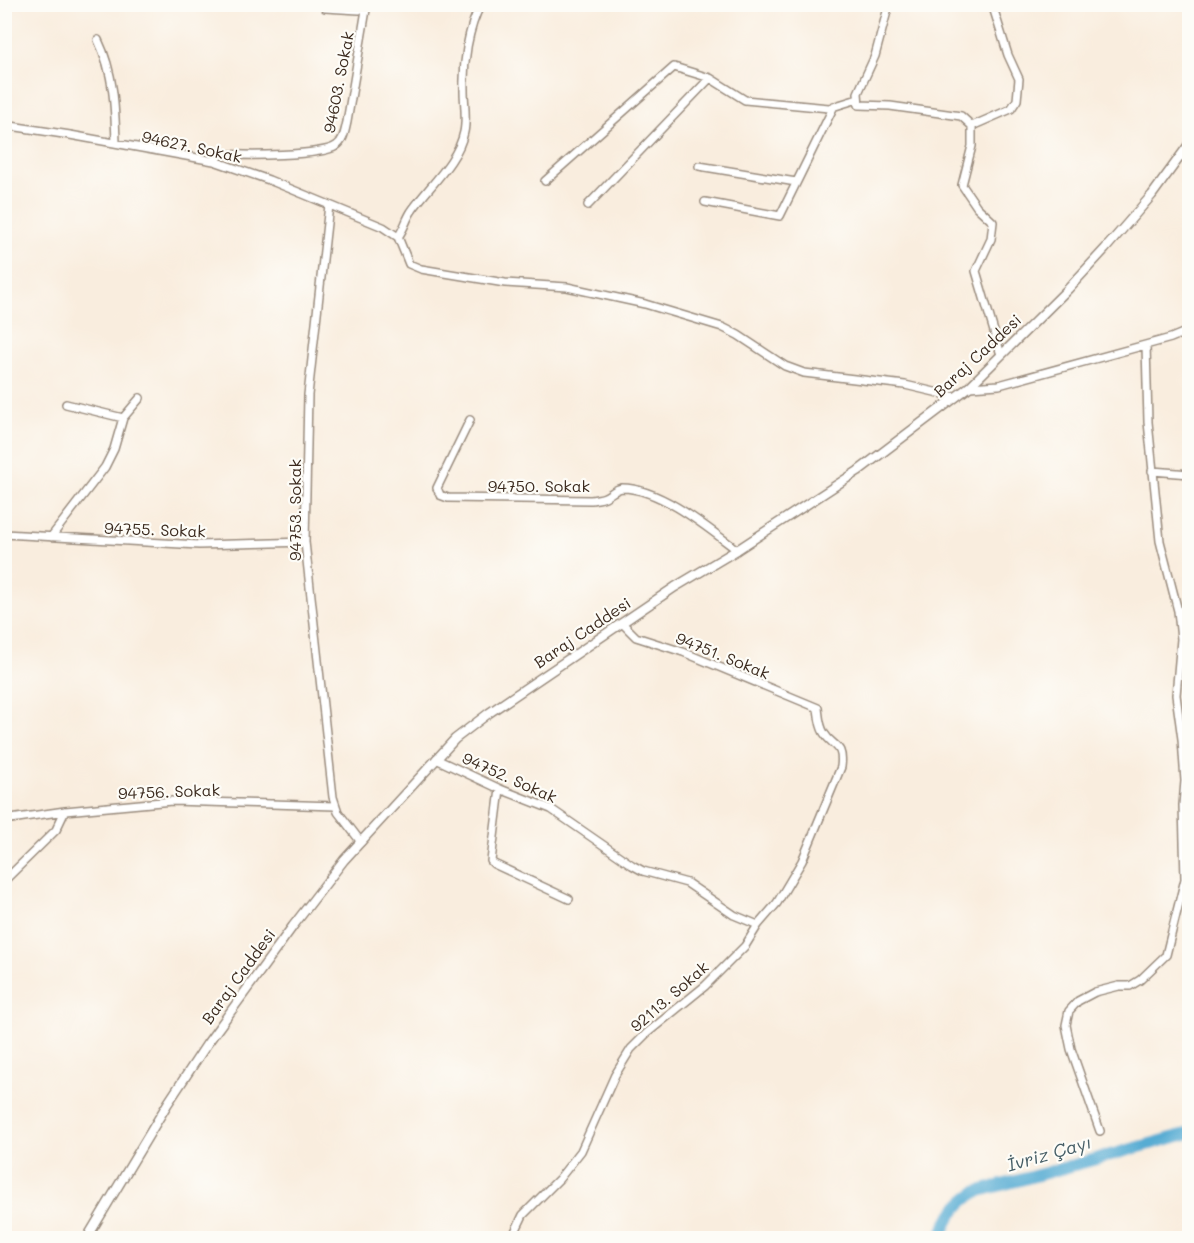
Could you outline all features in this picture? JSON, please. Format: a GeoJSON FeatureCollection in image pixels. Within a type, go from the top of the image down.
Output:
{"type":"FeatureCollection","features":[{"type":"Feature","properties":{"kind":"main road","name":"Baraj Caddesi"},"geometry":{"type":"LineString","coordinates":[[87,1239],[161,1113],[207,1044],[318,892],[455,739],[489,713],[675,587],[737,550],[858,471],[956,398],[1068,289],[1136,213],[1190,143]]}},
{"type":"Feature","properties":{"kind":"street"},"geometry":{"type":"LineString","coordinates":[[325,8],[357,10],[367,4]]}},
{"type":"Feature","properties":{"kind":"street","name":"94603. Sokak"},"geometry":{"type":"LineString","coordinates":[[214,161],[218,156],[224,154],[320,152],[338,145],[347,122],[367,4]]}},
{"type":"Feature","properties":{"kind":"street"},"geometry":{"type":"LineString","coordinates":[[481,4],[473,23],[466,57],[463,136],[441,174],[412,211],[398,237],[409,264],[421,269],[505,283],[567,287],[645,304],[722,327],[785,366],[804,373],[898,384],[956,398]]}},
{"type":"Feature","properties":{"kind":"street"},"geometry":{"type":"LineString","coordinates":[[889,4],[875,56],[858,93],[859,105],[890,106],[961,116],[972,126],[972,146],[962,184],[977,207],[993,222],[991,239],[976,271],[1001,355]]}},
{"type":"Feature","properties":{"kind":"street"},"geometry":{"type":"LineString","coordinates":[[972,126],[1011,110],[1017,100],[1019,79],[1008,55],[992,4]]}},
{"type":"Feature","properties":{"kind":"street"},"geometry":{"type":"LineString","coordinates":[[98,40],[111,75],[115,103],[116,143]]}},
{"type":"Feature","properties":{"kind":"street"},"geometry":{"type":"LineString","coordinates":[[545,181],[674,67],[710,78],[745,100],[829,108],[858,99]]}},
{"type":"Feature","properties":{"kind":"street"},"geometry":{"type":"LineString","coordinates":[[588,205],[710,78]]}},
{"type":"Feature","properties":{"kind":"street"},"geometry":{"type":"LineString","coordinates":[[705,202],[780,216],[834,106]]}},
{"type":"Feature","properties":{"kind":"street","name":"94627. Sokak"},"geometry":{"type":"LineString","coordinates":[[4,125],[214,161],[269,180],[383,227],[398,237]]}},
{"type":"Feature","properties":{"kind":"street"},"geometry":{"type":"LineString","coordinates":[[699,166],[796,182]]}},
{"type":"Feature","properties":{"kind":"street","name":"94753. Sokak"},"geometry":{"type":"LineString","coordinates":[[329,205],[308,395],[305,542],[327,752],[335,806],[361,842]]}},
{"type":"Feature","properties":{"kind":"street"},"geometry":{"type":"LineString","coordinates":[[969,387],[999,385],[1146,345],[1190,330]]}},
{"type":"Feature","properties":{"kind":"street"},"geometry":{"type":"LineString","coordinates":[[1100,1131],[1071,1049],[1066,1025],[1069,1011],[1078,1001],[1095,992],[1119,986],[1130,986],[1140,980],[1166,955],[1185,879],[1183,806],[1185,781],[1176,695],[1181,639],[1176,601],[1160,541],[1148,422],[1146,345]]}},
{"type":"Feature","properties":{"kind":"street"},"geometry":{"type":"LineString","coordinates":[[51,537],[110,458],[123,417],[140,398]]}},
{"type":"Feature","properties":{"kind":"street"},"geometry":{"type":"LineString","coordinates":[[66,404],[123,417]]}},
{"type":"Feature","properties":{"kind":"street","name":"94750. Sokak"},"geometry":{"type":"LineString","coordinates":[[470,420],[437,488],[440,495],[448,498],[591,500],[602,498],[615,490],[624,488],[652,496],[676,507],[737,550]]}},
{"type":"Feature","properties":{"kind":"street"},"geometry":{"type":"LineString","coordinates":[[1152,471],[1190,474]]}},
{"type":"Feature","properties":{"kind":"street","name":"94755. Sokak"},"geometry":{"type":"LineString","coordinates":[[4,534],[199,545],[305,542]]}},
{"type":"Feature","properties":{"kind":"street","name":"94751. Sokak"},"geometry":{"type":"LineString","coordinates":[[622,623],[636,637],[683,652],[818,708]]}},
{"type":"Feature","properties":{"kind":"street"},"geometry":{"type":"LineString","coordinates":[[1181,639],[1190,638]]}},
{"type":"Feature","properties":{"kind":"street","name":"92113. Sokak"},"geometry":{"type":"LineString","coordinates":[[512,1239],[523,1215],[559,1179],[581,1151],[615,1075],[631,1049],[658,1023],[698,993],[745,946],[795,875],[841,767],[841,752],[824,733],[818,708]]}},
{"type":"Feature","properties":{"kind":"street","name":"94752. Sokak"},"geometry":{"type":"LineString","coordinates":[[436,759],[500,789],[551,809],[632,865],[643,871],[687,883],[734,915],[758,925]]}},
{"type":"Feature","properties":{"kind":"street"},"geometry":{"type":"LineString","coordinates":[[500,789],[491,861],[569,899]]}},
{"type":"Feature","properties":{"kind":"street","name":"94756. Sokak"},"geometry":{"type":"LineString","coordinates":[[4,820],[65,811],[186,801],[335,806]]}},
{"type":"Feature","properties":{"kind":"street"},"geometry":{"type":"LineString","coordinates":[[4,881],[57,830],[65,811]]}},
{"type":"Feature","properties":{"kind":"waterway","name":"İvriz Çayı"},"geometry":{"type":"LineString","coordinates":[[940,1238],[954,1212],[963,1201],[976,1192],[1190,1133]]}}]}
